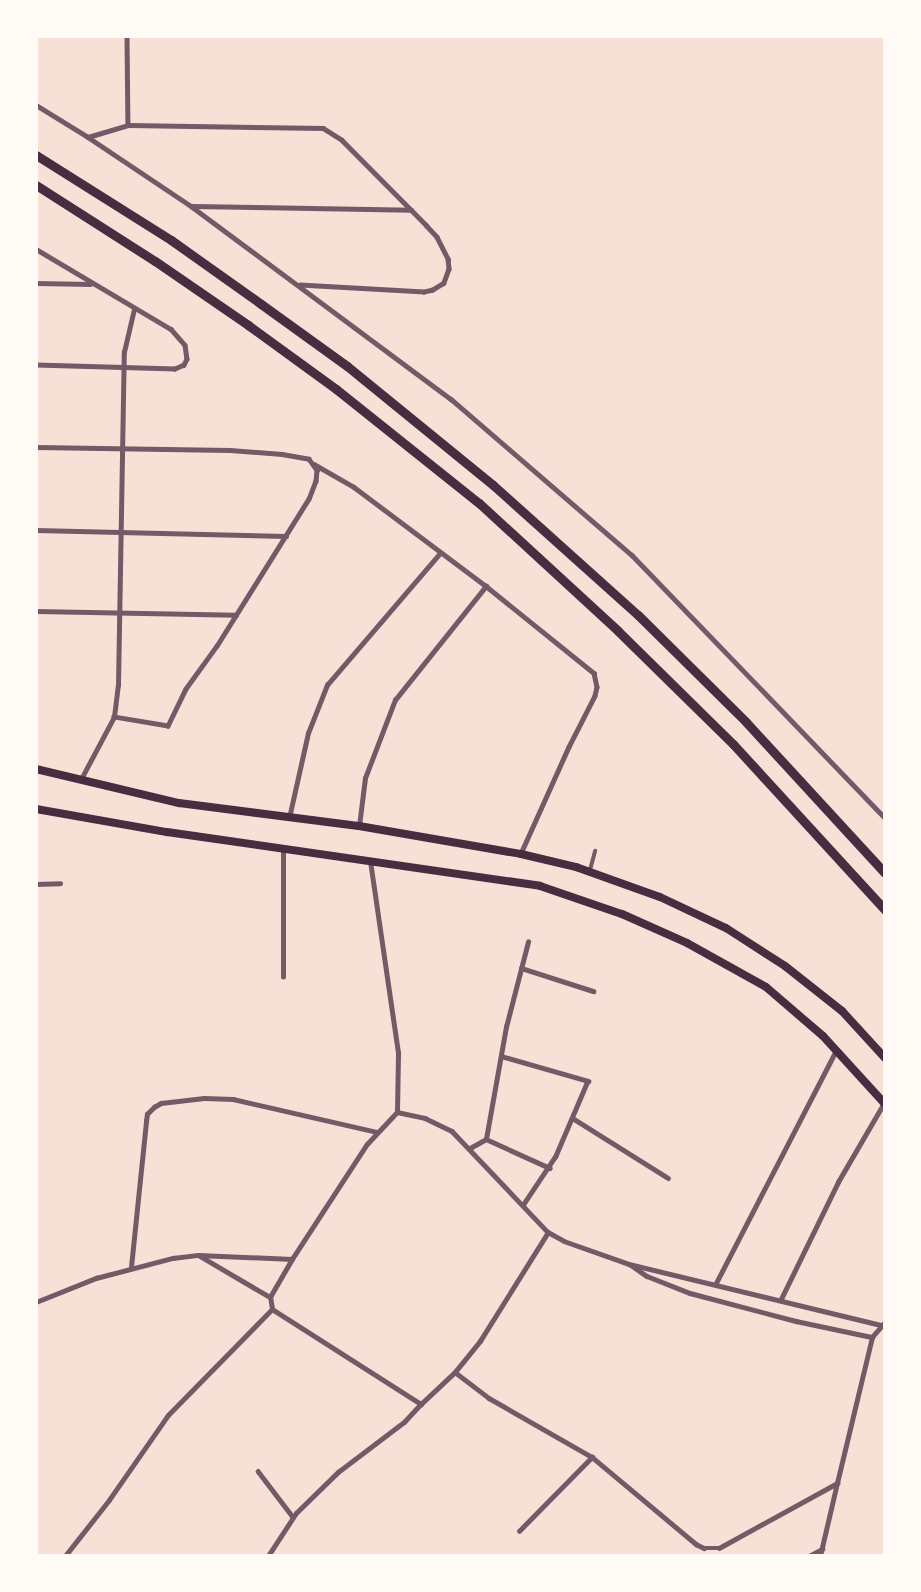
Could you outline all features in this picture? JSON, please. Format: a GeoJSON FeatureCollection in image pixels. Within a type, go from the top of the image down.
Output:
{"type":"FeatureCollection","features":[{"type":"Feature","properties":{"kind":"highway"},"geometry":{"type":"LineString","coordinates":[[36,155],[171,240],[271,311],[347,366],[493,485],[646,623],[746,722],[885,873]]}},
{"type":"Feature","properties":{"kind":"highway"},"geometry":{"type":"LineString","coordinates":[[36,185],[155,261],[248,325],[336,389],[479,503],[610,623],[733,744],[885,910]]}},
{"type":"Feature","properties":{"kind":"highway"},"geometry":{"type":"LineString","coordinates":[[36,770],[80,782],[179,802],[359,826],[521,854],[589,872],[660,897],[726,928],[785,966],[842,1011],[885,1058]]}},
{"type":"Feature","properties":{"kind":"highway"},"geometry":{"type":"LineString","coordinates":[[36,809],[283,849],[540,886],[622,914],[687,943],[766,987],[837,1050],[885,1103]]}},
{"type":"Feature","properties":{"kind":"street"},"geometry":{"type":"LineString","coordinates":[[128,36],[128,125]]}},
{"type":"Feature","properties":{"kind":"street"},"geometry":{"type":"LineString","coordinates":[[36,105],[88,136],[191,206],[451,399],[632,555],[885,818]]}},
{"type":"Feature","properties":{"kind":"street"},"geometry":{"type":"LineString","coordinates":[[88,136],[128,125],[323,128],[342,140],[437,237],[448,259],[448,276],[439,287],[424,292],[300,285]]}},
{"type":"Feature","properties":{"kind":"street"},"geometry":{"type":"LineString","coordinates":[[191,206],[411,210]]}},
{"type":"Feature","properties":{"kind":"street"},"geometry":{"type":"LineString","coordinates":[[36,249],[171,329],[182,339],[187,359],[184,364],[175,369],[36,365]]}},
{"type":"Feature","properties":{"kind":"street"},"geometry":{"type":"LineString","coordinates":[[36,283],[92,284]]}},
{"type":"Feature","properties":{"kind":"street"},"geometry":{"type":"LineString","coordinates":[[80,782],[114,717],[118,685],[124,368],[128,330],[134,309]]}},
{"type":"Feature","properties":{"kind":"street"},"geometry":{"type":"LineString","coordinates":[[36,447],[282,454],[309,459],[354,487],[574,655],[594,673],[595,696],[568,747],[521,854]]}},
{"type":"Feature","properties":{"kind":"street"},"geometry":{"type":"LineString","coordinates":[[114,717],[168,726],[186,689],[217,646],[314,490],[317,470],[314,464]]}},
{"type":"Feature","properties":{"kind":"street"},"geometry":{"type":"LineString","coordinates":[[36,530],[286,536]]}},
{"type":"Feature","properties":{"kind":"street"},"geometry":{"type":"LineString","coordinates":[[289,818],[308,733],[327,685],[440,553]]}},
{"type":"Feature","properties":{"kind":"street"},"geometry":{"type":"LineString","coordinates":[[359,826],[365,778],[395,700],[486,586]]}},
{"type":"Feature","properties":{"kind":"street"},"geometry":{"type":"LineString","coordinates":[[36,611],[236,615]]}},
{"type":"Feature","properties":{"kind":"street"},"geometry":{"type":"LineString","coordinates":[[283,849],[283,977]]}},
{"type":"Feature","properties":{"kind":"street"},"geometry":{"type":"LineString","coordinates":[[589,872],[595,851]]}},
{"type":"Feature","properties":{"kind":"street"},"geometry":{"type":"LineString","coordinates":[[370,861],[398,1053],[396,1112],[377,1132],[292,1259],[270,1297],[272,1309],[421,1404]]}},
{"type":"Feature","properties":{"kind":"street"},"geometry":{"type":"LineString","coordinates":[[36,884],[60,884]]}},
{"type":"Feature","properties":{"kind":"street"},"geometry":{"type":"LineString","coordinates":[[486,1139],[501,1056],[528,942]]}},
{"type":"Feature","properties":{"kind":"street"},"geometry":{"type":"LineString","coordinates":[[521,968],[593,991]]}},
{"type":"Feature","properties":{"kind":"street"},"geometry":{"type":"LineString","coordinates":[[716,1283],[837,1050]]}},
{"type":"Feature","properties":{"kind":"street"},"geometry":{"type":"LineString","coordinates":[[501,1056],[588,1081],[574,1119],[550,1168],[524,1204]]}},
{"type":"Feature","properties":{"kind":"street"},"geometry":{"type":"LineString","coordinates":[[131,1267],[147,1114],[161,1103],[204,1098],[233,1099],[377,1132]]}},
{"type":"Feature","properties":{"kind":"street"},"geometry":{"type":"LineString","coordinates":[[781,1299],[838,1182],[885,1103]]}},
{"type":"Feature","properties":{"kind":"street"},"geometry":{"type":"LineString","coordinates":[[396,1112],[444,1125],[470,1148],[548,1232],[564,1241],[629,1264],[884,1324],[872,1337],[820,1556]]}},
{"type":"Feature","properties":{"kind":"street"},"geometry":{"type":"LineString","coordinates":[[574,1119],[668,1178]]}},
{"type":"Feature","properties":{"kind":"street"},"geometry":{"type":"LineString","coordinates":[[470,1148],[486,1139]]}},
{"type":"Feature","properties":{"kind":"street"},"geometry":{"type":"LineString","coordinates":[[486,1139],[550,1168]]}},
{"type":"Feature","properties":{"kind":"street"},"geometry":{"type":"LineString","coordinates":[[268,1556],[293,1517],[338,1472],[404,1422],[455,1372],[480,1341],[548,1232]]}},
{"type":"Feature","properties":{"kind":"street"},"geometry":{"type":"LineString","coordinates":[[36,1302],[131,1267],[198,1255],[292,1259]]}},
{"type":"Feature","properties":{"kind":"street"},"geometry":{"type":"LineString","coordinates":[[198,1255],[270,1297]]}},
{"type":"Feature","properties":{"kind":"street"},"geometry":{"type":"LineString","coordinates":[[629,1264],[647,1276],[690,1293],[796,1321],[872,1337]]}},
{"type":"Feature","properties":{"kind":"street"},"geometry":{"type":"LineString","coordinates":[[65,1556],[104,1508],[168,1415],[272,1309]]}},
{"type":"Feature","properties":{"kind":"street"},"geometry":{"type":"LineString","coordinates":[[455,1372],[489,1398],[591,1457],[696,1544],[710,1549],[727,1546],[837,1483]]}},
{"type":"Feature","properties":{"kind":"street"},"geometry":{"type":"LineString","coordinates":[[519,1531],[591,1457]]}},
{"type":"Feature","properties":{"kind":"street"},"geometry":{"type":"LineString","coordinates":[[258,1471],[293,1517]]}},
{"type":"Feature","properties":{"kind":"street"},"geometry":{"type":"LineString","coordinates":[[809,1556],[822,1549]]}}]}
